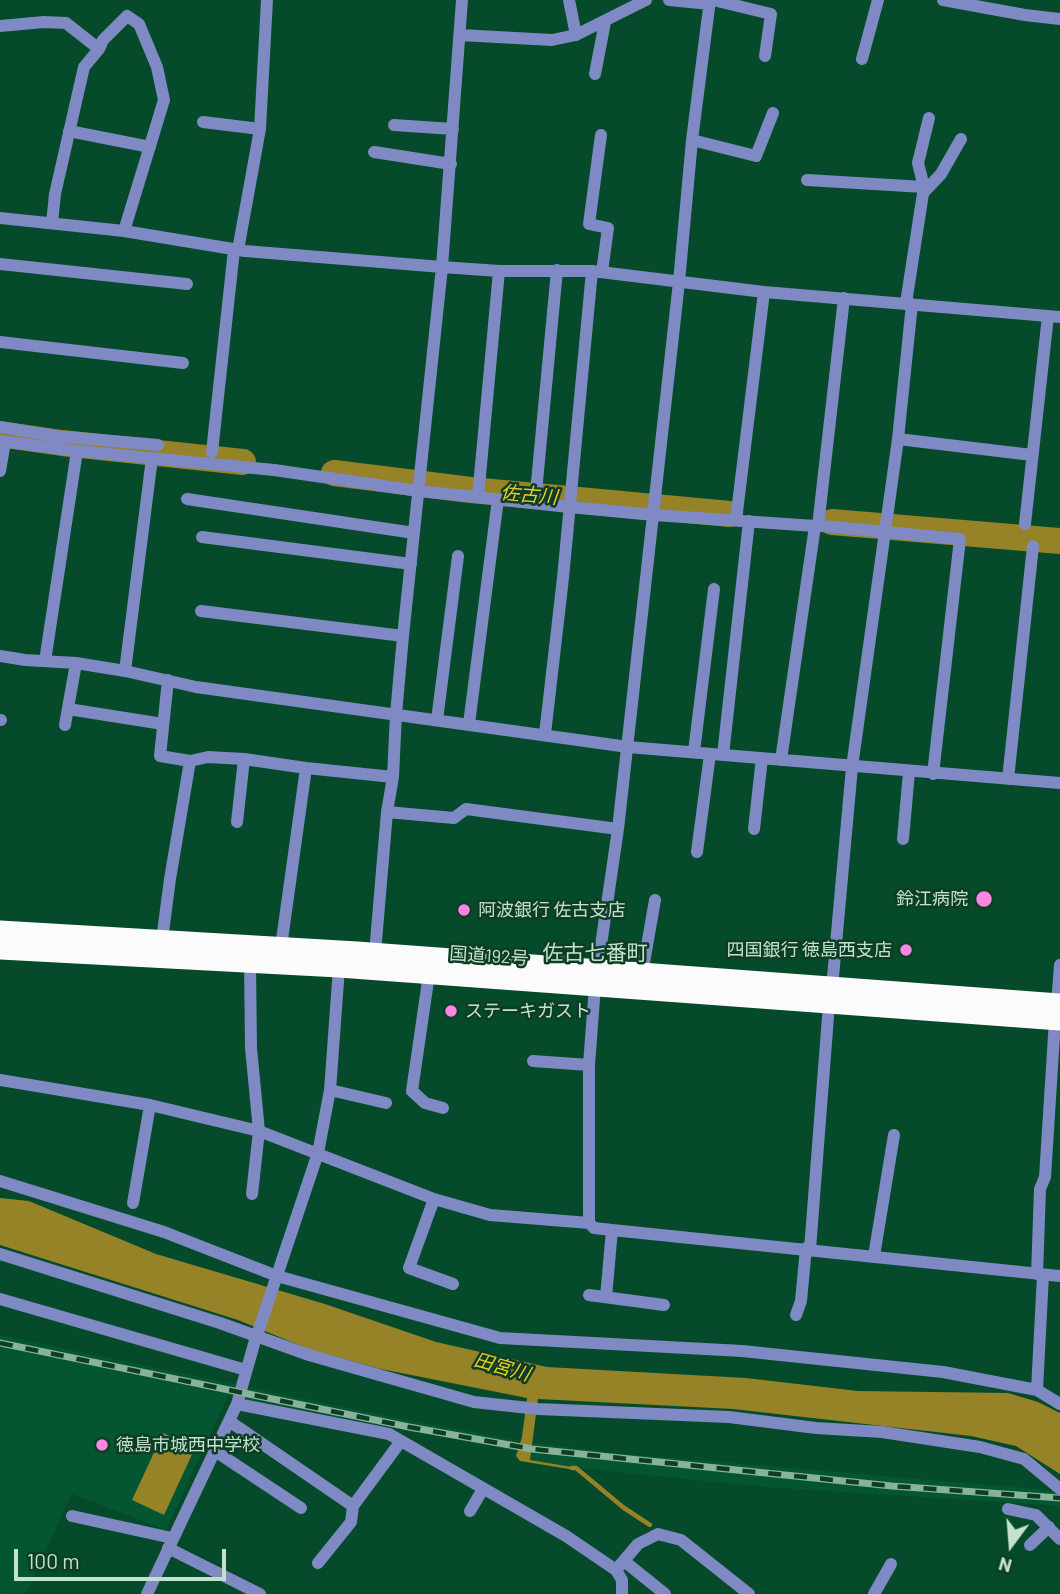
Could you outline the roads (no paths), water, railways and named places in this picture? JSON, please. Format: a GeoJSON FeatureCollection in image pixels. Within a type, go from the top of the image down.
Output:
{"type":"FeatureCollection","features":[{"type":"Feature","properties":{"kind":"highway","name":"国道192号"},"geometry":{"type":"LineString","coordinates":[[0,931],[375,953],[596,978],[1058,1012]]}},
{"type":"Feature","properties":{"kind":"highway","name":"国道192号"},"geometry":{"type":"LineString","coordinates":[[0,949],[429,974],[596,978],[642,974],[830,996]]}},
{"type":"Feature","properties":{"kind":"street"},"geometry":{"type":"LineString","coordinates":[[212,452],[236,250],[260,128],[267,0]]}},
{"type":"Feature","properties":{"kind":"street"},"geometry":{"type":"LineString","coordinates":[[375,953],[387,812],[393,777],[403,636],[442,267],[462,0]]}},
{"type":"Feature","properties":{"kind":"street"},"geometry":{"type":"LineString","coordinates":[[569,0],[576,35]]}},
{"type":"Feature","properties":{"kind":"street"},"geometry":{"type":"LineString","coordinates":[[460,35],[552,40],[576,35],[646,0]]}},
{"type":"Feature","properties":{"kind":"street"},"geometry":{"type":"LineString","coordinates":[[670,0],[711,2],[771,14],[765,56]]}},
{"type":"Feature","properties":{"kind":"street"},"geometry":{"type":"LineString","coordinates":[[862,59],[878,0]]}},
{"type":"Feature","properties":{"kind":"street"},"geometry":{"type":"LineString","coordinates":[[943,0],[1060,19]]}},
{"type":"Feature","properties":{"kind":"street"},"geometry":{"type":"LineString","coordinates":[[589,1223],[589,1065],[596,978],[628,747],[692,140],[711,2]]}},
{"type":"Feature","properties":{"kind":"street"},"geometry":{"type":"LineString","coordinates":[[52,223],[55,194],[84,67],[103,40],[127,16],[139,24],[157,66],[164,100],[124,231]]}},
{"type":"Feature","properties":{"kind":"street"},"geometry":{"type":"LineString","coordinates":[[595,74],[605,22]]}},
{"type":"Feature","properties":{"kind":"street"},"geometry":{"type":"LineString","coordinates":[[0,26],[66,23],[99,49]]}},
{"type":"Feature","properties":{"kind":"street"},"geometry":{"type":"LineString","coordinates":[[692,140],[756,156],[772,114]]}},
{"type":"Feature","properties":{"kind":"street"},"geometry":{"type":"LineString","coordinates":[[796,1315],[801,1301],[808,1249],[852,767],[898,439],[909,303],[924,190],[918,163],[929,118]]}},
{"type":"Feature","properties":{"kind":"street"},"geometry":{"type":"LineString","coordinates":[[203,122],[260,128]]}},
{"type":"Feature","properties":{"kind":"street"},"geometry":{"type":"LineString","coordinates":[[394,125],[453,129]]}},
{"type":"Feature","properties":{"kind":"street"},"geometry":{"type":"LineString","coordinates":[[69,131],[149,147]]}},
{"type":"Feature","properties":{"kind":"street"},"geometry":{"type":"LineString","coordinates":[[545,734],[597,272],[608,228],[589,224],[601,135]]}},
{"type":"Feature","properties":{"kind":"street"},"geometry":{"type":"LineString","coordinates":[[807,180],[924,190],[941,174],[961,139]]}},
{"type":"Feature","properties":{"kind":"street"},"geometry":{"type":"LineString","coordinates":[[374,152],[451,164]]}},
{"type":"Feature","properties":{"kind":"street"},"geometry":{"type":"LineString","coordinates":[[0,218],[124,231],[236,250],[499,271],[597,272],[764,292],[1054,317],[1032,455],[1025,524]]}},
{"type":"Feature","properties":{"kind":"street"},"geometry":{"type":"LineString","coordinates":[[0,264],[187,284]]}},
{"type":"Feature","properties":{"kind":"street"},"geometry":{"type":"LineString","coordinates":[[535,498],[557,270]]}},
{"type":"Feature","properties":{"kind":"street"},"geometry":{"type":"LineString","coordinates":[[479,492],[499,271]]}},
{"type":"Feature","properties":{"kind":"street"},"geometry":{"type":"LineString","coordinates":[[697,852],[716,755],[764,292]]}},
{"type":"Feature","properties":{"kind":"street"},"geometry":{"type":"LineString","coordinates":[[781,760],[818,523],[844,298]]}},
{"type":"Feature","properties":{"kind":"street"},"geometry":{"type":"LineString","coordinates":[[0,342],[183,363]]}},
{"type":"Feature","properties":{"kind":"street"},"geometry":{"type":"LineString","coordinates":[[0,427],[55,436],[158,445]]}},
{"type":"Feature","properties":{"kind":"street"},"geometry":{"type":"LineString","coordinates":[[898,439],[1032,455]]}},
{"type":"Feature","properties":{"kind":"street"},"geometry":{"type":"LineString","coordinates":[[0,471],[2,442],[479,492],[498,499],[535,498],[654,511],[885,527],[960,539],[933,774]]}},
{"type":"Feature","properties":{"kind":"street"},"geometry":{"type":"LineString","coordinates":[[45,661],[77,451]]}},
{"type":"Feature","properties":{"kind":"street"},"geometry":{"type":"LineString","coordinates":[[125,671],[152,458]]}},
{"type":"Feature","properties":{"kind":"street"},"geometry":{"type":"LineString","coordinates":[[187,499],[414,533]]}},
{"type":"Feature","properties":{"kind":"street"},"geometry":{"type":"LineString","coordinates":[[469,724],[498,499]]}},
{"type":"Feature","properties":{"kind":"street"},"geometry":{"type":"LineString","coordinates":[[202,537],[411,564]]}},
{"type":"Feature","properties":{"kind":"street"},"geometry":{"type":"LineString","coordinates":[[1008,779],[1034,546]]}},
{"type":"Feature","properties":{"kind":"street"},"geometry":{"type":"LineString","coordinates":[[437,720],[458,556]]}},
{"type":"Feature","properties":{"kind":"street"},"geometry":{"type":"LineString","coordinates":[[694,752],[714,589]]}},
{"type":"Feature","properties":{"kind":"street"},"geometry":{"type":"LineString","coordinates":[[201,611],[403,636]]}},
{"type":"Feature","properties":{"kind":"street"},"geometry":{"type":"LineString","coordinates":[[0,656],[76,663],[196,687],[628,747],[1060,783]]}},
{"type":"Feature","properties":{"kind":"street"},"geometry":{"type":"LineString","coordinates":[[65,725],[76,663]]}},
{"type":"Feature","properties":{"kind":"street"},"geometry":{"type":"LineString","coordinates":[[168,680],[160,755],[190,761],[208,757],[244,759],[393,777]]}},
{"type":"Feature","properties":{"kind":"street"},"geometry":{"type":"LineString","coordinates":[[68,709],[163,724]]}},
{"type":"Feature","properties":{"kind":"street"},"geometry":{"type":"LineString","coordinates":[[754,829],[762,758]]}},
{"type":"Feature","properties":{"kind":"street"},"geometry":{"type":"LineString","coordinates":[[237,822],[244,759]]}},
{"type":"Feature","properties":{"kind":"street"},"geometry":{"type":"LineString","coordinates":[[162,940],[190,761]]}},
{"type":"Feature","properties":{"kind":"street"},"geometry":{"type":"LineString","coordinates":[[281,947],[306,768]]}},
{"type":"Feature","properties":{"kind":"street"},"geometry":{"type":"LineString","coordinates":[[903,839],[909,772]]}},
{"type":"Feature","properties":{"kind":"street"},"geometry":{"type":"LineString","coordinates":[[387,812],[454,818],[466,809],[618,829]]}},
{"type":"Feature","properties":{"kind":"street"},"geometry":{"type":"LineString","coordinates":[[642,974],[655,901]]}},
{"type":"Feature","properties":{"kind":"street"},"geometry":{"type":"LineString","coordinates":[[250,962],[251,1048],[259,1131],[252,1194]]}},
{"type":"Feature","properties":{"kind":"street"},"geometry":{"type":"LineString","coordinates":[[1037,1390],[1040,1189],[1045,1177],[1060,965]]}},
{"type":"Feature","properties":{"kind":"street"},"geometry":{"type":"LineString","coordinates":[[147,1594],[237,1404],[318,1153],[330,1090],[339,968]]}},
{"type":"Feature","properties":{"kind":"street"},"geometry":{"type":"LineString","coordinates":[[429,974],[412,1091],[425,1103],[443,1108]]}},
{"type":"Feature","properties":{"kind":"street"},"geometry":{"type":"LineString","coordinates":[[533,1061],[589,1065]]}},
{"type":"Feature","properties":{"kind":"street"},"geometry":{"type":"LineString","coordinates":[[0,1080],[150,1105],[259,1131],[434,1199],[490,1215],[589,1223],[594,1228],[1060,1276]]}},
{"type":"Feature","properties":{"kind":"street"},"geometry":{"type":"LineString","coordinates":[[330,1090],[386,1103]]}},
{"type":"Feature","properties":{"kind":"street"},"geometry":{"type":"LineString","coordinates":[[133,1203],[150,1105]]}},
{"type":"Feature","properties":{"kind":"street"},"geometry":{"type":"LineString","coordinates":[[874,1256],[894,1135]]}},
{"type":"Feature","properties":{"kind":"street"},"geometry":{"type":"LineString","coordinates":[[0,1181],[164,1232],[276,1278],[500,1338],[742,1351],[943,1372],[1037,1390],[1060,1404]]}},
{"type":"Feature","properties":{"kind":"street"},"geometry":{"type":"LineString","coordinates":[[434,1199],[409,1268],[453,1284]]}},
{"type":"Feature","properties":{"kind":"street"},"geometry":{"type":"LineString","coordinates":[[606,1297],[612,1230]]}},
{"type":"Feature","properties":{"kind":"street"},"geometry":{"type":"LineString","coordinates":[[0,1255],[258,1334],[309,1355],[474,1402],[531,1408],[729,1417],[816,1428],[882,1432],[968,1446],[1024,1459],[1060,1489]]}},
{"type":"Feature","properties":{"kind":"street"},"geometry":{"type":"LineString","coordinates":[[589,1295],[664,1305]]}},
{"type":"Feature","properties":{"kind":"street"},"geometry":{"type":"LineString","coordinates":[[0,1300],[246,1370]]}},
{"type":"Feature","properties":{"kind":"street"},"geometry":{"type":"LineString","coordinates":[[237,1404],[389,1434],[620,1565],[665,1594]]}},
{"type":"Feature","properties":{"kind":"street"},"geometry":{"type":"LineString","coordinates":[[229,1420],[353,1506]]}},
{"type":"Feature","properties":{"kind":"street"},"geometry":{"type":"LineString","coordinates":[[318,1563],[351,1522],[353,1506],[401,1441]]}},
{"type":"Feature","properties":{"kind":"street"},"geometry":{"type":"LineString","coordinates":[[215,1451],[301,1508]]}},
{"type":"Feature","properties":{"kind":"street"},"geometry":{"type":"LineString","coordinates":[[470,1511],[483,1489]]}},
{"type":"Feature","properties":{"kind":"street"},"geometry":{"type":"LineString","coordinates":[[1008,1509],[1037,1515],[1060,1539]]}},
{"type":"Feature","properties":{"kind":"street"},"geometry":{"type":"LineString","coordinates":[[72,1516],[170,1543],[260,1594]]}},
{"type":"Feature","properties":{"kind":"street"},"geometry":{"type":"LineString","coordinates":[[1030,1545],[1049,1527]]}},
{"type":"Feature","properties":{"kind":"street"},"geometry":{"type":"LineString","coordinates":[[622,1594],[620,1565],[638,1544],[657,1534],[681,1540],[749,1594]]}},
{"type":"Feature","properties":{"kind":"street"},"geometry":{"type":"LineString","coordinates":[[874,1594],[891,1564]]}},
{"type":"Feature","properties":{"kind":"water","name":"田宮川"},"geometry":{"type":"Polygon","coordinates":[[[0,1198],[29,1201],[156,1254],[325,1304],[436,1342],[547,1367],[746,1378],[858,1391],[1008,1393],[1038,1402],[1060,1413],[1060,1474],[1016,1446],[971,1436],[733,1409],[538,1399],[530,1460],[578,1468],[575,1470],[520,1461],[516,1456],[522,1437],[527,1398],[381,1369],[311,1350],[238,1320],[0,1245],[0,1198]]]}},
{"type":"Feature","properties":{"kind":"water"},"geometry":{"type":"Polygon","coordinates":[[[163,1433],[195,1448],[164,1515],[132,1500],[163,1433]]]}},
{"type":"Feature","properties":{"kind":"waterway","name":"佐古川"},"geometry":{"type":"LineString","coordinates":[[0,434],[243,462]]}},
{"type":"Feature","properties":{"kind":"waterway","name":"佐古川"},"geometry":{"type":"LineString","coordinates":[[334,473],[471,490],[730,514]]}},
{"type":"Feature","properties":{"kind":"waterway","name":"佐古川"},"geometry":{"type":"LineString","coordinates":[[832,522],[1060,541]]}},
{"type":"Feature","properties":{"kind":"waterway"},"geometry":{"type":"LineString","coordinates":[[572,1468],[576,1468],[624,1508],[650,1525]]}},
{"type":"Feature","properties":{"kind":"railway"},"geometry":{"type":"LineString","coordinates":[[0,1343],[409,1427],[532,1449],[892,1486],[1060,1498]]}},
{"type":"Feature","properties":{"kind":"place","name":"鈴江病院"},"geometry":{"type":"Point","coordinates":[984,899]}},
{"type":"Feature","properties":{"kind":"place","name":"阿波銀行 佐古支店"},"geometry":{"type":"Point","coordinates":[464,910]}},
{"type":"Feature","properties":{"kind":"place","name":"四国銀行 徳島西支店"},"geometry":{"type":"Point","coordinates":[906,950]}},
{"type":"Feature","properties":{"kind":"place","name":"ステーキガスト"},"geometry":{"type":"Point","coordinates":[451,1011]}},
{"type":"Feature","properties":{"kind":"place","name":"徳島市城西中学校"},"geometry":{"type":"Point","coordinates":[102,1445]}},
{"type":"Feature","properties":{"kind":"district","name":"佐古七番町"},"geometry":{"type":"Point","coordinates":[595,953]}}]}
